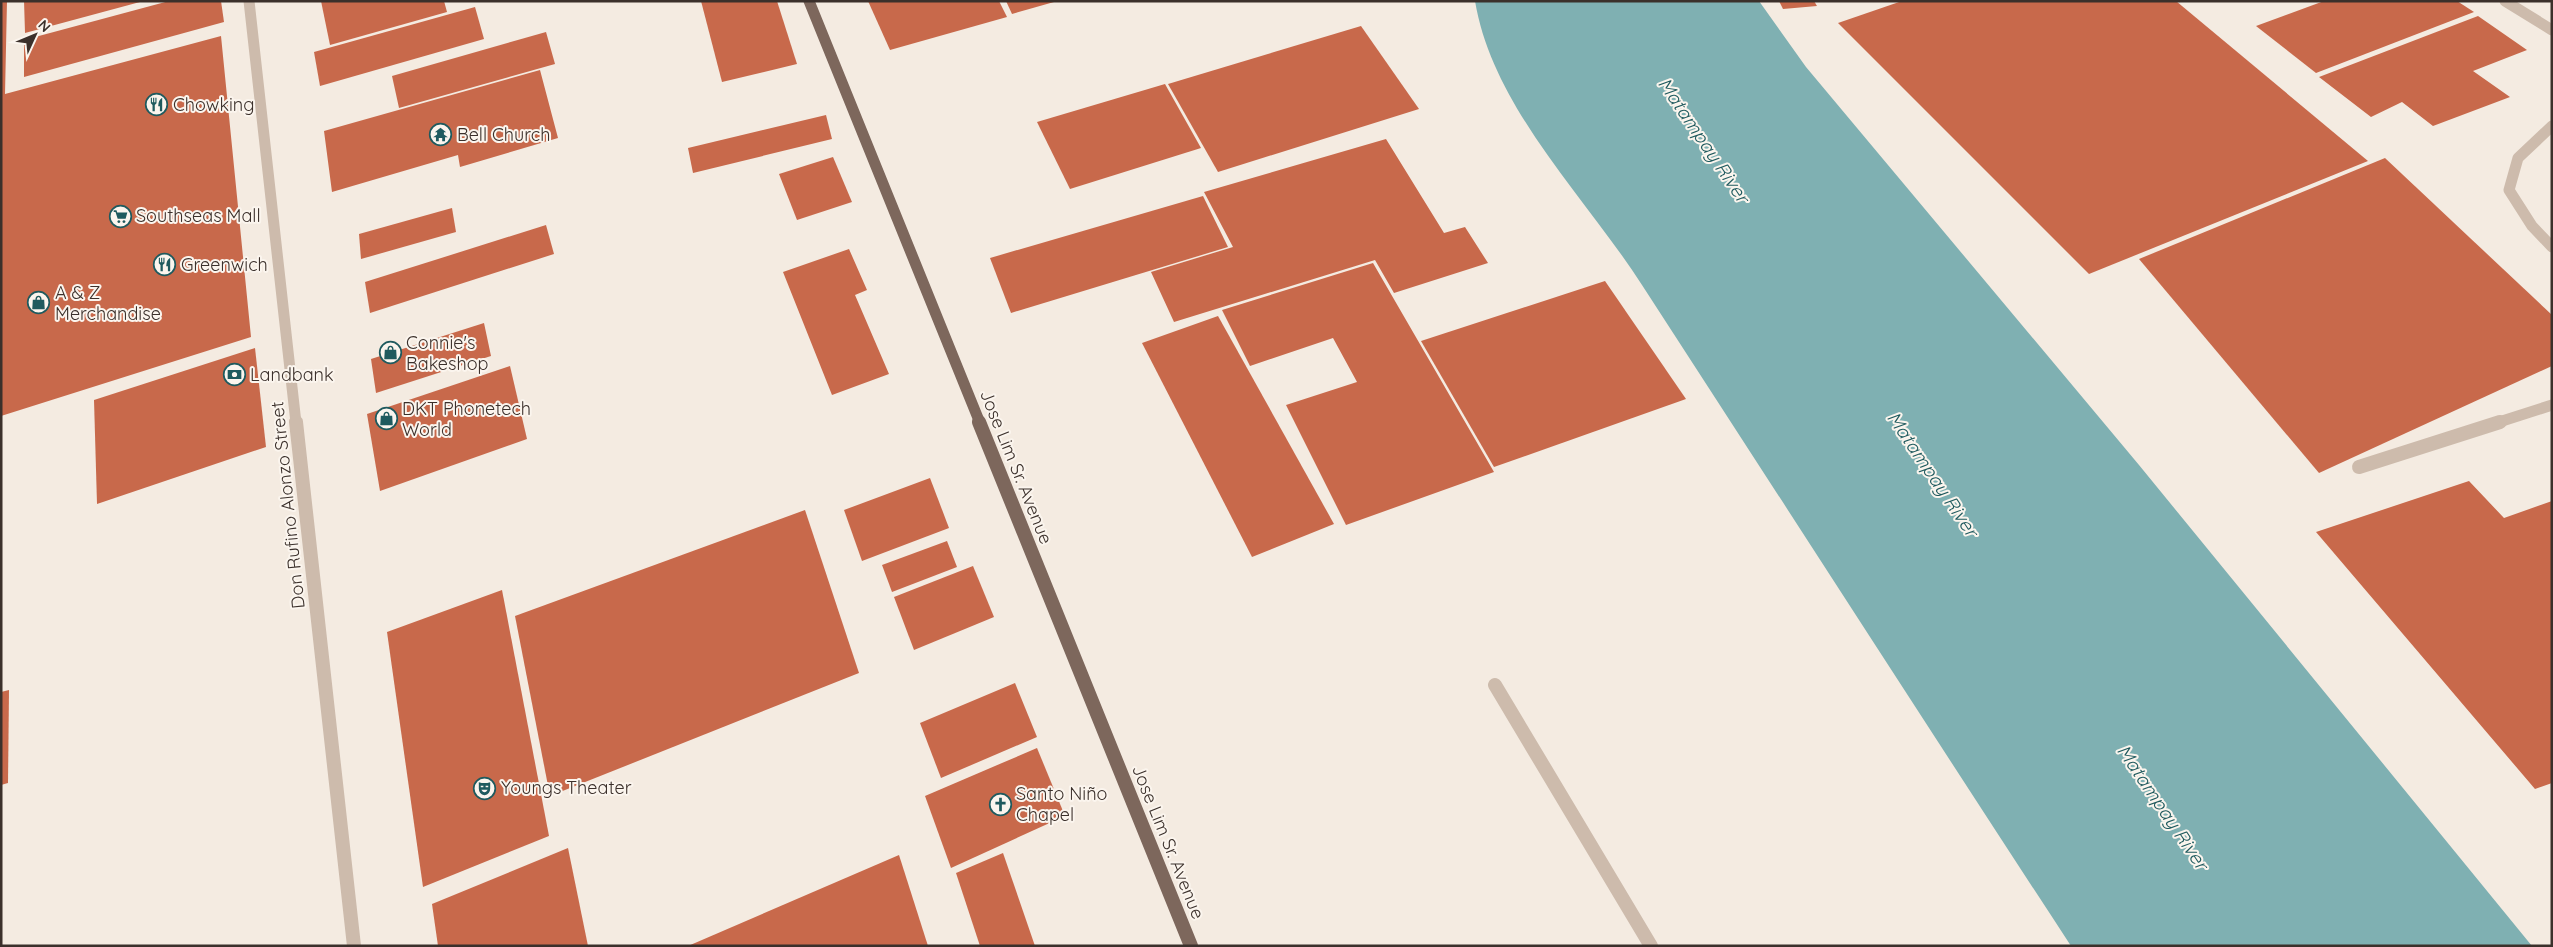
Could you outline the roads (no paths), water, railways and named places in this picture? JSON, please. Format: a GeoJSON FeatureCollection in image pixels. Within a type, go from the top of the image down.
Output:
{"type":"FeatureCollection","features":[{"type":"Feature","properties":{"kind":"main road","name":"Jose Lim Sr. Avenue"},"geometry":{"type":"LineString","coordinates":[[809,1],[1191,946]]}},
{"type":"Feature","properties":{"kind":"street","name":"Don Rufino Alonzo Street"},"geometry":{"type":"LineString","coordinates":[[249,1],[354,946]]}},
{"type":"Feature","properties":{"kind":"street"},"geometry":{"type":"LineString","coordinates":[[2505,1],[2552,30]]}},
{"type":"Feature","properties":{"kind":"street"},"geometry":{"type":"LineString","coordinates":[[2552,126],[2518,158],[2509,190],[2532,226],[2552,247]]}},
{"type":"Feature","properties":{"kind":"street"},"geometry":{"type":"LineString","coordinates":[[2359,467],[2552,405]]}},
{"type":"Feature","properties":{"kind":"street"},"geometry":{"type":"LineString","coordinates":[[1495,685],[1651,946]]}},
{"type":"Feature","properties":{"kind":"water","name":"Matampay River"},"geometry":{"type":"Polygon","coordinates":[[[1475,1],[1759,1],[1806,67],[2139,465],[2532,946],[2071,946],[1642,285],[1544,150],[1521,114],[1501,78],[1485,40],[1475,1]]]}},
{"type":"Feature","properties":{"kind":"place","name":"Chowking"},"geometry":{"type":"Point","coordinates":[157,105]}},
{"type":"Feature","properties":{"kind":"place","name":"Bell Church"},"geometry":{"type":"Point","coordinates":[441,135]}},
{"type":"Feature","properties":{"kind":"place","name":"Southseas Mall"},"geometry":{"type":"Point","coordinates":[120,216]}},
{"type":"Feature","properties":{"kind":"place","name":"Greenwich"},"geometry":{"type":"Point","coordinates":[165,265]}},
{"type":"Feature","properties":{"kind":"place","name":"A & Z Merchandise"},"geometry":{"type":"Point","coordinates":[39,303]}},
{"type":"Feature","properties":{"kind":"place","name":"Connie's Bakeshop"},"geometry":{"type":"Point","coordinates":[390,353]}},
{"type":"Feature","properties":{"kind":"place","name":"Landbank"},"geometry":{"type":"Point","coordinates":[234,375]}},
{"type":"Feature","properties":{"kind":"place","name":"DKT Phonetech World"},"geometry":{"type":"Point","coordinates":[386,419]}},
{"type":"Feature","properties":{"kind":"place","name":"Youngs Theater"},"geometry":{"type":"Point","coordinates":[485,788]}},
{"type":"Feature","properties":{"kind":"place","name":"Santo Niño Chapel"},"geometry":{"type":"Point","coordinates":[1000,804]}}]}
